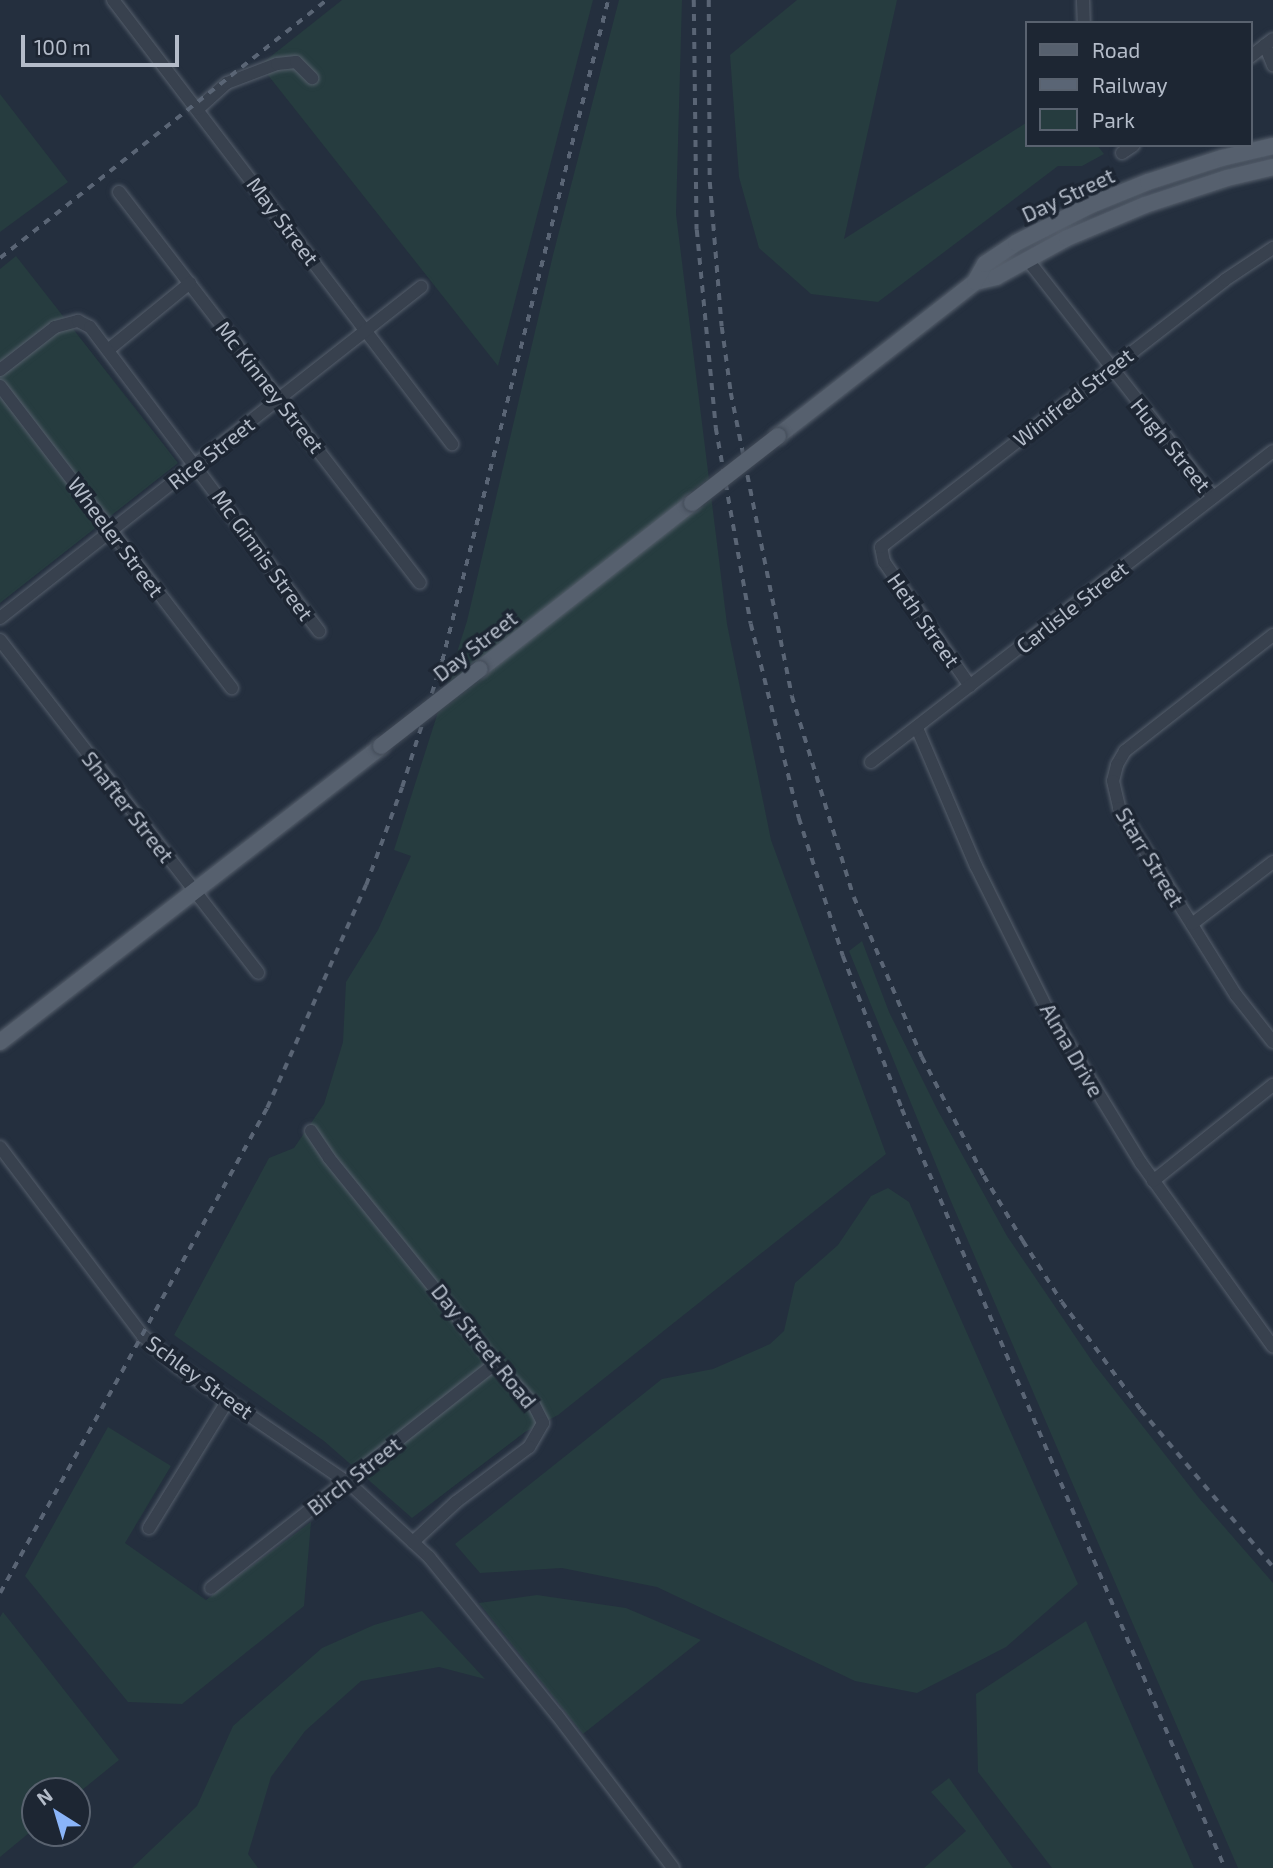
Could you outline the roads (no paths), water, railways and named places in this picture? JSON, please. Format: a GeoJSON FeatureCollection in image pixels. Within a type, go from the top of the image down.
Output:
{"type":"FeatureCollection","features":[{"type":"Feature","properties":{"kind":"main road","name":"Day Street"},"geometry":{"type":"LineString","coordinates":[[0,1042],[975,282],[985,264],[1016,243],[1091,205],[1180,171],[1272,146]]}},
{"type":"Feature","properties":{"kind":"main road","name":"Day Street"},"geometry":{"type":"LineString","coordinates":[[975,282],[996,277],[1027,259],[1145,205],[1227,178],[1273,167]]}},
{"type":"Feature","properties":{"kind":"street"},"geometry":{"type":"LineString","coordinates":[[1083,0],[1084,21]]}},
{"type":"Feature","properties":{"kind":"street","name":"May Street"},"geometry":{"type":"LineString","coordinates":[[116,1],[452,444]]}},
{"type":"Feature","properties":{"kind":"street"},"geometry":{"type":"LineString","coordinates":[[1252,56],[1270,44],[1273,65]]}},
{"type":"Feature","properties":{"kind":"street"},"geometry":{"type":"LineString","coordinates":[[198,109],[227,83],[277,64],[296,62],[312,78]]}},
{"type":"Feature","properties":{"kind":"street","name":"Mc Kinney Street"},"geometry":{"type":"LineString","coordinates":[[119,192],[420,583]]}},
{"type":"Feature","properties":{"kind":"street","name":"Winifred Street"},"geometry":{"type":"LineString","coordinates":[[880,552],[884,544],[1225,280],[1273,248]]}},
{"type":"Feature","properties":{"kind":"street","name":"Hugh Street"},"geometry":{"type":"LineString","coordinates":[[1027,259],[1110,369],[1213,497]]}},
{"type":"Feature","properties":{"kind":"street"},"geometry":{"type":"LineString","coordinates":[[108,350],[190,283]]}},
{"type":"Feature","properties":{"kind":"street","name":"Rice Street"},"geometry":{"type":"LineString","coordinates":[[0,618],[421,287]]}},
{"type":"Feature","properties":{"kind":"street","name":"Mc Ginnis Street"},"geometry":{"type":"LineString","coordinates":[[0,370],[55,327],[72,321],[90,327],[319,631]]}},
{"type":"Feature","properties":{"kind":"street","name":"Wheeler Street"},"geometry":{"type":"LineString","coordinates":[[0,386],[232,688]]}},
{"type":"Feature","properties":{"kind":"street","name":"Carlisle Street"},"geometry":{"type":"LineString","coordinates":[[871,762],[1273,451]]}},
{"type":"Feature","properties":{"kind":"street","name":"Heth Street"},"geometry":{"type":"LineString","coordinates":[[880,552],[970,686]]}},
{"type":"Feature","properties":{"kind":"street","name":"Starr Street"},"geometry":{"type":"LineString","coordinates":[[1273,635],[1125,751],[1116,765],[1113,781],[1116,802],[1236,995],[1273,1042]]}},
{"type":"Feature","properties":{"kind":"street","name":"Shafter Street"},"geometry":{"type":"LineString","coordinates":[[0,640],[258,973]]}},
{"type":"Feature","properties":{"kind":"street","name":"Alma Drive"},"geometry":{"type":"LineString","coordinates":[[917,728],[976,866],[1027,973],[1089,1080],[1153,1181],[1273,1347]]}},
{"type":"Feature","properties":{"kind":"street"},"geometry":{"type":"LineString","coordinates":[[1192,924],[1273,862]]}},
{"type":"Feature","properties":{"kind":"street"},"geometry":{"type":"LineString","coordinates":[[1153,1181],[1273,1086]]}},
{"type":"Feature","properties":{"kind":"street","name":"Day Street Road"},"geometry":{"type":"LineString","coordinates":[[311,1131],[329,1158],[496,1363],[534,1405],[543,1423],[529,1447],[456,1502],[412,1541]]}},
{"type":"Feature","properties":{"kind":"street","name":"Schley Street"},"geometry":{"type":"LineString","coordinates":[[0,1147],[143,1336],[176,1365],[348,1482],[412,1541]]}},
{"type":"Feature","properties":{"kind":"street","name":"Birch Street"},"geometry":{"type":"LineString","coordinates":[[211,1588],[496,1363]]}},
{"type":"Feature","properties":{"kind":"street"},"geometry":{"type":"LineString","coordinates":[[149,1528],[228,1400]]}},
{"type":"Feature","properties":{"kind":"street"},"geometry":{"type":"LineString","coordinates":[[412,1541],[485,1623],[673,1868]]}},
{"type":"Feature","properties":{"kind":"railway"},"geometry":{"type":"LineString","coordinates":[[0,258],[327,0]]}},
{"type":"Feature","properties":{"kind":"railway"},"geometry":{"type":"LineString","coordinates":[[0,1593],[267,1108],[366,885],[402,787],[442,661],[608,0]]}},
{"type":"Feature","properties":{"kind":"railway"},"geometry":{"type":"LineString","coordinates":[[694,0],[697,230],[716,428],[751,624],[799,818],[843,956],[902,1109],[1225,1868]]}},
{"type":"Feature","properties":{"kind":"railway"},"geometry":{"type":"LineString","coordinates":[[709,0],[710,182],[722,327],[731,393],[792,696],[854,897],[922,1057],[984,1176],[1023,1241],[1062,1302],[1141,1410],[1273,1567]]}}]}
